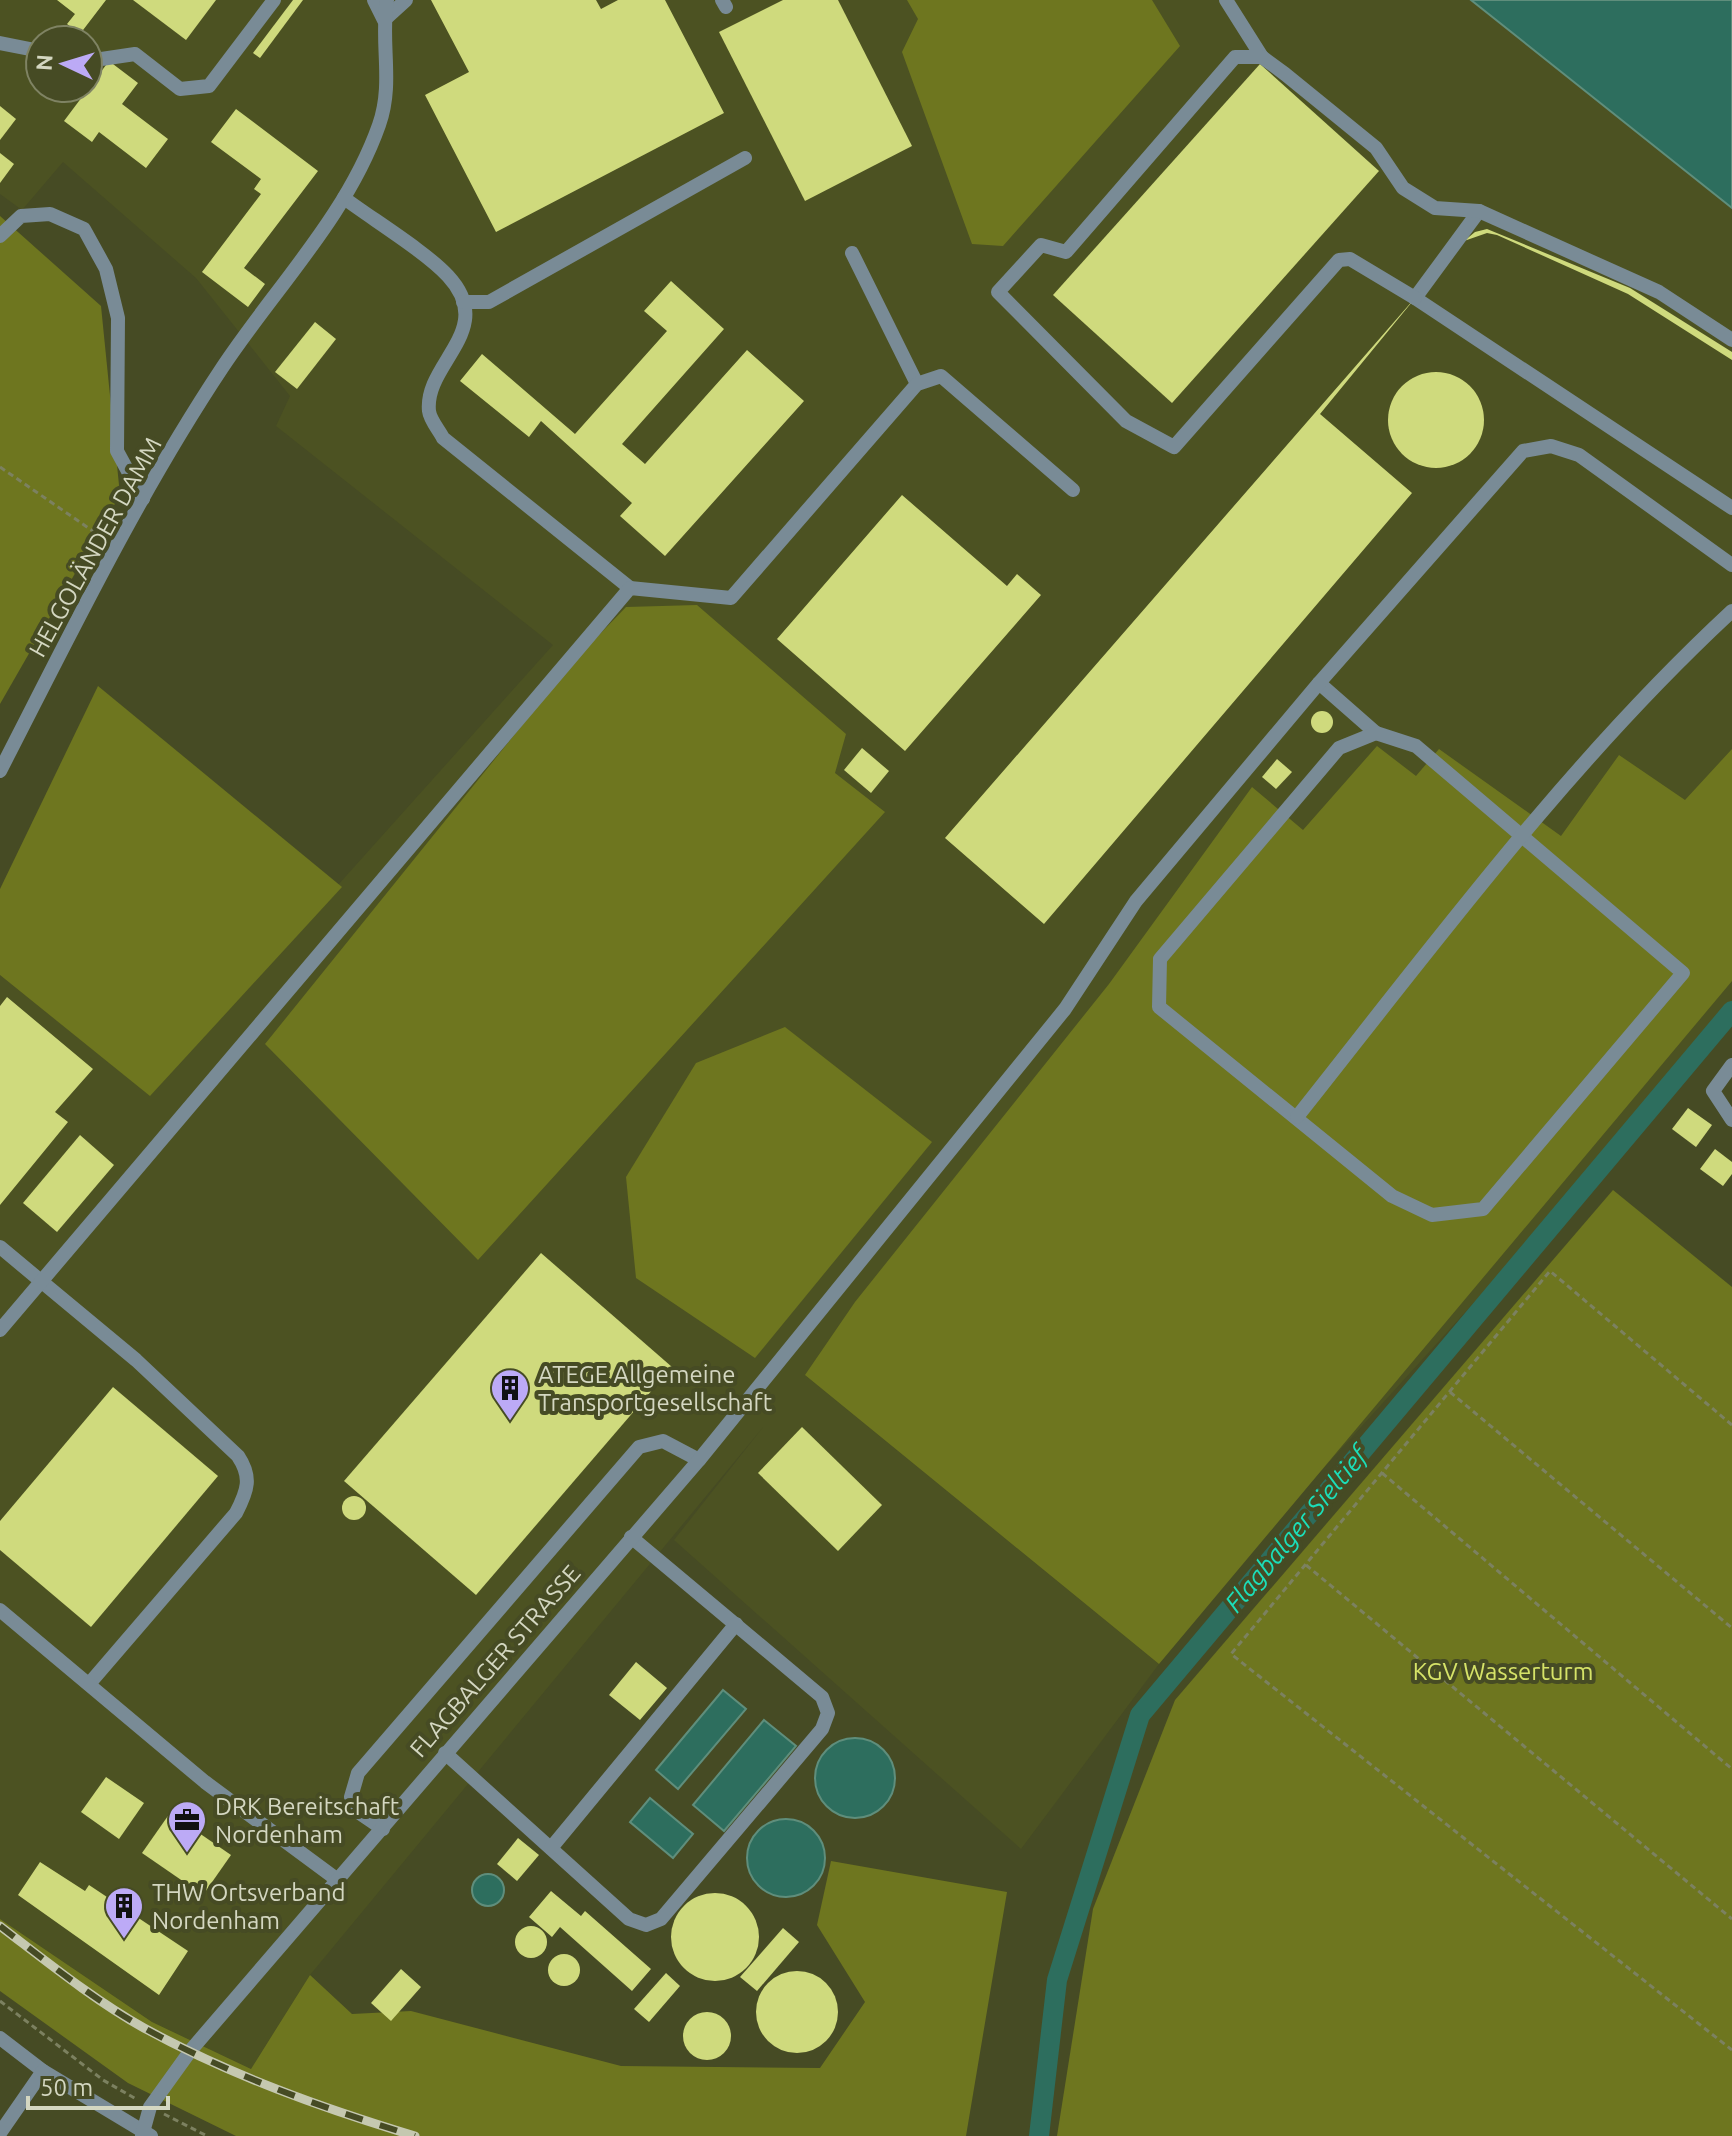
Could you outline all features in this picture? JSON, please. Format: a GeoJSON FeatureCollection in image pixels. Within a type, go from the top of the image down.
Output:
{"type":"FeatureCollection","features":[{"type":"Feature","properties":{"kind":"street"},"geometry":{"type":"LineString","coordinates":[[104,59],[135,54],[180,89],[209,86],[274,0]]}},
{"type":"Feature","properties":{"kind":"street"},"geometry":{"type":"LineString","coordinates":[[374,0],[384,20]]}},
{"type":"Feature","properties":{"kind":"street"},"geometry":{"type":"LineString","coordinates":[[384,20],[387,0]]}},
{"type":"Feature","properties":{"kind":"street"},"geometry":{"type":"LineString","coordinates":[[384,20],[406,0]]}},
{"type":"Feature","properties":{"kind":"street"},"geometry":{"type":"LineString","coordinates":[[1226,0],[1262,57],[1376,148],[1403,188],[1435,208],[1479,211],[1659,292],[1732,340]]}},
{"type":"Feature","properties":{"kind":"street","name":"HELGOLÄNDER DAMM"},"geometry":{"type":"LineString","coordinates":[[0,771],[116,546],[221,369],[360,176],[381,122],[390,75],[384,20]]}},
{"type":"Feature","properties":{"kind":"street"},"geometry":{"type":"LineString","coordinates":[[0,43],[24,48]]}},
{"type":"Feature","properties":{"kind":"street"},"geometry":{"type":"LineString","coordinates":[[1262,57],[1235,57],[1066,252],[1041,245],[998,292],[1126,421],[1174,447],[1339,260],[1350,259],[1415,298],[1732,508]]}},
{"type":"Feature","properties":{"kind":"street"},"geometry":{"type":"LineString","coordinates":[[463,302],[489,302],[745,158]]}},
{"type":"Feature","properties":{"kind":"street"},"geometry":{"type":"LineString","coordinates":[[344,198],[449,276],[463,302],[463,334],[431,387],[428,413],[443,438],[630,588],[731,598],[917,384],[941,376],[1073,490]]}},
{"type":"Feature","properties":{"kind":"street"},"geometry":{"type":"LineString","coordinates":[[1415,298],[1479,211]]}},
{"type":"Feature","properties":{"kind":"street"},"geometry":{"type":"LineString","coordinates":[[0,236],[21,216],[50,214],[84,229],[106,269],[118,318],[117,451],[143,499]]}},
{"type":"Feature","properties":{"kind":"street"},"geometry":{"type":"LineString","coordinates":[[852,253],[917,384]]}},
{"type":"Feature","properties":{"kind":"street","name":"FLAGBALGER STRASSE"},"geometry":{"type":"LineString","coordinates":[[145,2135],[150,2107],[191,2050],[699,1460],[1065,1009],[1136,901],[1319,683],[1523,451],[1551,446],[1579,455],[1732,565]]}},
{"type":"Feature","properties":{"kind":"street"},"geometry":{"type":"LineString","coordinates":[[0,1330],[630,588]]}},
{"type":"Feature","properties":{"kind":"street"},"geometry":{"type":"LineString","coordinates":[[1297,1117],[1521,835],[1687,653],[1732,611]]}},
{"type":"Feature","properties":{"kind":"street"},"geometry":{"type":"LineString","coordinates":[[1319,683],[1376,733],[1416,746],[1683,973],[1483,1209],[1432,1215],[1392,1196],[1159,1007],[1160,959],[1339,748],[1376,733]]}},
{"type":"Feature","properties":{"kind":"street"},"geometry":{"type":"LineString","coordinates":[[1732,1065],[1713,1091],[1732,1120]]}},
{"type":"Feature","properties":{"kind":"street"},"geometry":{"type":"LineString","coordinates":[[0,1247],[42,1279],[170,1392],[238,1456],[249,1472],[247,1492],[236,1513],[89,1684]]}},
{"type":"Feature","properties":{"kind":"street"},"geometry":{"type":"LineString","coordinates":[[383,1829],[361,1814],[351,1797],[358,1773],[639,1447],[663,1441],[699,1460]]}},
{"type":"Feature","properties":{"kind":"street"},"geometry":{"type":"LineString","coordinates":[[445,1753],[629,1919],[646,1925],[661,1919],[822,1729],[828,1713],[822,1697],[631,1537]]}},
{"type":"Feature","properties":{"kind":"street"},"geometry":{"type":"LineString","coordinates":[[0,1610],[205,1782],[339,1881]]}},
{"type":"Feature","properties":{"kind":"street"},"geometry":{"type":"LineString","coordinates":[[551,1848],[736,1624]]}},
{"type":"Feature","properties":{"kind":"street"},"geometry":{"type":"LineString","coordinates":[[0,2038],[43,2071],[145,2135]]}},
{"type":"Feature","properties":{"kind":"street"},"geometry":{"type":"LineString","coordinates":[[0,2133],[43,2071]]}},
{"type":"Feature","properties":{"kind":"path"},"geometry":{"type":"LineString","coordinates":[[0,467],[116,546]]}},
{"type":"Feature","properties":{"kind":"path"},"geometry":{"type":"LineString","coordinates":[[1732,1425],[1550,1271],[1231,1654],[1732,2050]]}},
{"type":"Feature","properties":{"kind":"path"},"geometry":{"type":"LineString","coordinates":[[1450,1392],[1732,1628]]}},
{"type":"Feature","properties":{"kind":"path"},"geometry":{"type":"LineString","coordinates":[[1382,1473],[1732,1769]]}},
{"type":"Feature","properties":{"kind":"path"},"geometry":{"type":"LineString","coordinates":[[1306,1565],[1732,1919]]}},
{"type":"Feature","properties":{"kind":"path"},"geometry":{"type":"LineString","coordinates":[[0,2001],[103,2080],[207,2136]]}},
{"type":"Feature","properties":{"kind":"shaded area"},"geometry":{"type":"Polygon","coordinates":[[[0,0],[1471,0],[1732,208],[1732,1018],[1205,1599],[805,1375],[1159,1664],[1021,1849],[674,1540],[764,1426],[310,1975],[251,2069],[152,2022],[0,1919],[0,975],[150,1095],[553,645],[276,426],[290,396],[196,278],[63,162],[22,210],[0,194],[0,0]]]}},
{"type":"Feature","properties":{"kind":"green space"},"geometry":{"type":"Polygon","coordinates":[[[907,0],[1152,0],[1180,46],[1003,246],[972,244],[902,52],[918,19],[907,0]]]}},
{"type":"Feature","properties":{"kind":"green space"},"geometry":{"type":"Polygon","coordinates":[[[0,216],[101,306],[120,495],[0,704],[0,216]]]}},
{"type":"Feature","properties":{"kind":"green space"},"geometry":{"type":"Polygon","coordinates":[[[697,605],[846,734],[835,773],[885,812],[478,1260],[265,1044],[574,661],[626,607],[697,605]]]}},
{"type":"Feature","properties":{"kind":"green space"},"geometry":{"type":"Polygon","coordinates":[[[98,686],[342,887],[150,1096],[0,975],[0,889],[98,686]]]}},
{"type":"Feature","properties":{"kind":"green space"},"geometry":{"type":"Polygon","coordinates":[[[1377,746],[1416,776],[1439,749],[1561,836],[1619,755],[1685,800],[1732,749],[1732,981],[1159,1664],[805,1375],[855,1302],[1109,984],[1252,787],[1303,830],[1377,746]]]}},
{"type":"Feature","properties":{"kind":"green space"},"geometry":{"type":"Polygon","coordinates":[[[785,1027],[932,1142],[755,1358],[636,1278],[626,1177],[696,1063],[785,1027]]]}},
{"type":"Feature","properties":{"kind":"green space","name":"KGV Wasserturm"},"geometry":{"type":"Polygon","coordinates":[[[1613,1190],[1732,1287],[1732,2136],[1057,2136],[1093,1909],[1175,1700],[1613,1190]]]}},
{"type":"Feature","properties":{"kind":"green space"},"geometry":{"type":"Polygon","coordinates":[[[831,1861],[1007,1892],[966,2136],[236,2136],[128,2083],[0,1991],[0,1919],[152,2022],[251,2069],[310,1975],[352,2014],[411,2011],[621,2066],[820,2068],[865,2002],[817,1925],[831,1861]]]}},
{"type":"Feature","properties":{"kind":"water"},"geometry":{"type":"Polygon","coordinates":[[[1471,0],[1732,0],[1732,208],[1471,0]]]}},
{"type":"Feature","properties":{"kind":"water"},"geometry":{"type":"Polygon","coordinates":[[[723,1690],[746,1709],[678,1789],[656,1770],[723,1690]]]}},
{"type":"Feature","properties":{"kind":"water"},"geometry":{"type":"Polygon","coordinates":[[[764,1720],[796,1746],[724,1831],[693,1805],[764,1720]]]}},
{"type":"Feature","properties":{"kind":"water"},"geometry":{"type":"Polygon","coordinates":[[[847,1738],[863,1738],[884,1749],[895,1770],[895,1786],[884,1807],[863,1818],[847,1818],[833,1812],[821,1800],[815,1786],[815,1770],[821,1756],[833,1744],[847,1738]]]}},
{"type":"Feature","properties":{"kind":"water"},"geometry":{"type":"Polygon","coordinates":[[[650,1798],[693,1834],[673,1858],[630,1822],[650,1798]]]}},
{"type":"Feature","properties":{"kind":"water"},"geometry":{"type":"Polygon","coordinates":[[[778,1819],[794,1819],[808,1825],[819,1836],[825,1858],[819,1880],[808,1891],[794,1897],[778,1897],[764,1891],[753,1880],[747,1866],[747,1850],[753,1836],[764,1825],[778,1819]]]}},
{"type":"Feature","properties":{"kind":"water"},"geometry":{"type":"Polygon","coordinates":[[[488,1874],[499,1879],[504,1890],[499,1901],[488,1906],[477,1901],[472,1890],[477,1879],[488,1874]]]}},
{"type":"Feature","properties":{"kind":"building"},"geometry":{"type":"Polygon","coordinates":[[[57,0],[106,0],[88,24],[67,24],[75,14],[57,0]]]}},
{"type":"Feature","properties":{"kind":"building"},"geometry":{"type":"Polygon","coordinates":[[[133,0],[216,0],[186,40],[133,0]]]}},
{"type":"Feature","properties":{"kind":"building"},"geometry":{"type":"Polygon","coordinates":[[[293,0],[303,0],[260,58],[253,53],[293,0]]]}},
{"type":"Feature","properties":{"kind":"building"},"geometry":{"type":"Polygon","coordinates":[[[431,0],[596,0],[601,9],[618,0],[665,0],[724,113],[496,232],[425,95],[469,72],[431,0]]]}},
{"type":"Feature","properties":{"kind":"building"},"geometry":{"type":"Polygon","coordinates":[[[783,0],[838,0],[912,146],[805,201],[719,32],[783,0]]]}},
{"type":"Feature","properties":{"kind":"building"},"geometry":{"type":"Polygon","coordinates":[[[109,61],[138,83],[122,104],[168,139],[146,168],[99,132],[92,142],[64,121],[77,104],[104,104],[104,68],[109,61]]]}},
{"type":"Feature","properties":{"kind":"building"},"geometry":{"type":"Polygon","coordinates":[[[1260,64],[1379,171],[1172,403],[1053,295],[1260,64]]]}},
{"type":"Feature","properties":{"kind":"building"},"geometry":{"type":"Polygon","coordinates":[[[0,106],[16,119],[0,140],[0,106]]]}},
{"type":"Feature","properties":{"kind":"building"},"geometry":{"type":"Polygon","coordinates":[[[236,109],[318,171],[244,268],[265,284],[248,307],[202,272],[261,194],[254,189],[261,179],[211,142],[236,109]]]}},
{"type":"Feature","properties":{"kind":"building"},"geometry":{"type":"Polygon","coordinates":[[[0,153],[14,164],[0,183],[0,153]]]}},
{"type":"Feature","properties":{"kind":"building"},"geometry":{"type":"Polygon","coordinates":[[[1487,229],[1630,288],[1732,352],[1732,360],[1628,294],[1497,235],[1487,233],[1464,241],[1475,232],[1487,229]]]}},
{"type":"Feature","properties":{"kind":"building"},"geometry":{"type":"Polygon","coordinates":[[[671,281],[724,329],[622,444],[645,464],[747,350],[804,401],[665,556],[620,516],[632,503],[541,421],[529,437],[460,381],[482,354],[575,434],[667,331],[644,311],[671,281]]]}},
{"type":"Feature","properties":{"kind":"building"},"geometry":{"type":"Polygon","coordinates":[[[1421,291],[1320,414],[1412,493],[1044,924],[945,838],[1421,291]]]}},
{"type":"Feature","properties":{"kind":"building"},"geometry":{"type":"Polygon","coordinates":[[[315,322],[336,339],[297,389],[275,372],[315,322]]]}},
{"type":"Feature","properties":{"kind":"building"},"geometry":{"type":"Polygon","coordinates":[[[1436,372],[1454,375],[1470,386],[1481,402],[1484,420],[1481,438],[1470,454],[1454,465],[1436,468],[1418,465],[1402,454],[1391,438],[1388,420],[1391,402],[1402,386],[1418,375],[1436,372]]]}},
{"type":"Feature","properties":{"kind":"building"},"geometry":{"type":"Polygon","coordinates":[[[902,495],[1007,586],[1017,574],[1041,595],[905,751],[777,639],[902,495]]]}},
{"type":"Feature","properties":{"kind":"building"},"geometry":{"type":"Polygon","coordinates":[[[1322,711],[1330,714],[1333,722],[1330,730],[1322,733],[1314,730],[1311,722],[1314,714],[1322,711]]]}},
{"type":"Feature","properties":{"kind":"building"},"geometry":{"type":"Polygon","coordinates":[[[862,748],[889,771],[871,793],[844,770],[862,748]]]}},
{"type":"Feature","properties":{"kind":"building"},"geometry":{"type":"Polygon","coordinates":[[[1277,759],[1292,772],[1276,789],[1262,777],[1277,759]]]}},
{"type":"Feature","properties":{"kind":"building"},"geometry":{"type":"Polygon","coordinates":[[[7,997],[93,1069],[55,1112],[68,1122],[0,1205],[0,1006],[7,997]]]}},
{"type":"Feature","properties":{"kind":"building"},"geometry":{"type":"Polygon","coordinates":[[[1688,1108],[1712,1125],[1696,1147],[1672,1129],[1688,1108]]]}},
{"type":"Feature","properties":{"kind":"building"},"geometry":{"type":"Polygon","coordinates":[[[80,1135],[114,1165],[57,1232],[23,1203],[80,1135]]]}},
{"type":"Feature","properties":{"kind":"building"},"geometry":{"type":"Polygon","coordinates":[[[1715,1149],[1732,1162],[1732,1174],[1723,1186],[1700,1169],[1715,1149]]]}},
{"type":"Feature","properties":{"kind":"building","name":"ATEGE Allgemeine Transportgesellschaft"},"geometry":{"type":"Polygon","coordinates":[[[541,1253],[672,1367],[476,1595],[344,1481],[541,1253]]]}},
{"type":"Feature","properties":{"kind":"building"},"geometry":{"type":"Polygon","coordinates":[[[113,1387],[218,1476],[91,1627],[0,1550],[0,1521],[113,1387]]]}},
{"type":"Feature","properties":{"kind":"building"},"geometry":{"type":"Polygon","coordinates":[[[802,1427],[882,1505],[838,1551],[758,1473],[802,1427]]]}},
{"type":"Feature","properties":{"kind":"building"},"geometry":{"type":"Polygon","coordinates":[[[354,1496],[363,1499],[366,1508],[363,1517],[354,1520],[345,1517],[342,1508],[345,1499],[354,1496]]]}},
{"type":"Feature","properties":{"kind":"building"},"geometry":{"type":"Polygon","coordinates":[[[636,1662],[667,1688],[640,1720],[609,1695],[636,1662]]]}},
{"type":"Feature","properties":{"kind":"building"},"geometry":{"type":"Polygon","coordinates":[[[106,1777],[144,1803],[119,1839],[81,1812],[106,1777]]]}},
{"type":"Feature","properties":{"kind":"building","name":"DRK Bereitschaft Nordenham"},"geometry":{"type":"Polygon","coordinates":[[[170,1813],[231,1855],[203,1895],[142,1853],[170,1813]]]}},
{"type":"Feature","properties":{"kind":"building"},"geometry":{"type":"Polygon","coordinates":[[[518,1838],[539,1855],[517,1881],[497,1864],[518,1838]]]}},
{"type":"Feature","properties":{"kind":"building","name":"THW Ortsverband Nordenham"},"geometry":{"type":"Polygon","coordinates":[[[40,1862],[85,1891],[89,1885],[188,1951],[159,1995],[18,1895],[40,1862]]]}},
{"type":"Feature","properties":{"kind":"building"},"geometry":{"type":"Polygon","coordinates":[[[551,1891],[581,1916],[585,1911],[651,1969],[632,1991],[560,1927],[552,1937],[529,1917],[551,1891]]]}},
{"type":"Feature","properties":{"kind":"building"},"geometry":{"type":"Polygon","coordinates":[[[715,1893],[740,1900],[752,1912],[759,1937],[752,1962],[740,1974],[715,1981],[690,1974],[678,1962],[671,1937],[678,1912],[690,1900],[715,1893]]]}},
{"type":"Feature","properties":{"kind":"building"},"geometry":{"type":"Polygon","coordinates":[[[531,1926],[542,1931],[547,1942],[542,1953],[531,1958],[520,1953],[515,1942],[520,1931],[531,1926]]]}},
{"type":"Feature","properties":{"kind":"building"},"geometry":{"type":"Polygon","coordinates":[[[783,1928],[799,1942],[757,1991],[740,1977],[783,1928]]]}},
{"type":"Feature","properties":{"kind":"building"},"geometry":{"type":"Polygon","coordinates":[[[564,1954],[575,1959],[580,1970],[575,1981],[564,1986],[553,1981],[548,1970],[553,1959],[564,1954]]]}},
{"type":"Feature","properties":{"kind":"building"},"geometry":{"type":"Polygon","coordinates":[[[401,1969],[421,1987],[391,2021],[371,2003],[401,1969]]]}},
{"type":"Feature","properties":{"kind":"building"},"geometry":{"type":"Polygon","coordinates":[[[797,1971],[813,1974],[826,1983],[835,1996],[838,2012],[835,2028],[826,2041],[813,2050],[797,2053],[781,2050],[768,2041],[759,2028],[756,2012],[759,1996],[768,1983],[781,1974],[797,1971]]]}},
{"type":"Feature","properties":{"kind":"building"},"geometry":{"type":"Polygon","coordinates":[[[666,1973],[680,1986],[649,2022],[634,2009],[666,1973]]]}},
{"type":"Feature","properties":{"kind":"building"},"geometry":{"type":"Polygon","coordinates":[[[707,2012],[724,2019],[731,2036],[724,2053],[707,2060],[690,2053],[683,2036],[690,2019],[707,2012]]]}},
{"type":"Feature","properties":{"kind":"waterway","name":"Flagbalger Sieltief"},"geometry":{"type":"LineString","coordinates":[[1039,2136],[1057,1980],[1140,1715],[1732,1011]]}},
{"type":"Feature","properties":{"kind":"railway"},"geometry":{"type":"LineString","coordinates":[[0,1926],[107,2005],[177,2045],[277,2089],[415,2136]]}},
{"type":"Feature","properties":{"kind":"place","name":"ATEGE Allgemeine Transportgesellschaft"},"geometry":{"type":"Point","coordinates":[510,1422]}},
{"type":"Feature","properties":{"kind":"place","name":"DRK Bereitschaft Nordenham"},"geometry":{"type":"Point","coordinates":[187,1854]}},
{"type":"Feature","properties":{"kind":"place","name":"THW Ortsverband Nordenham"},"geometry":{"type":"Point","coordinates":[124,1940]}}]}
